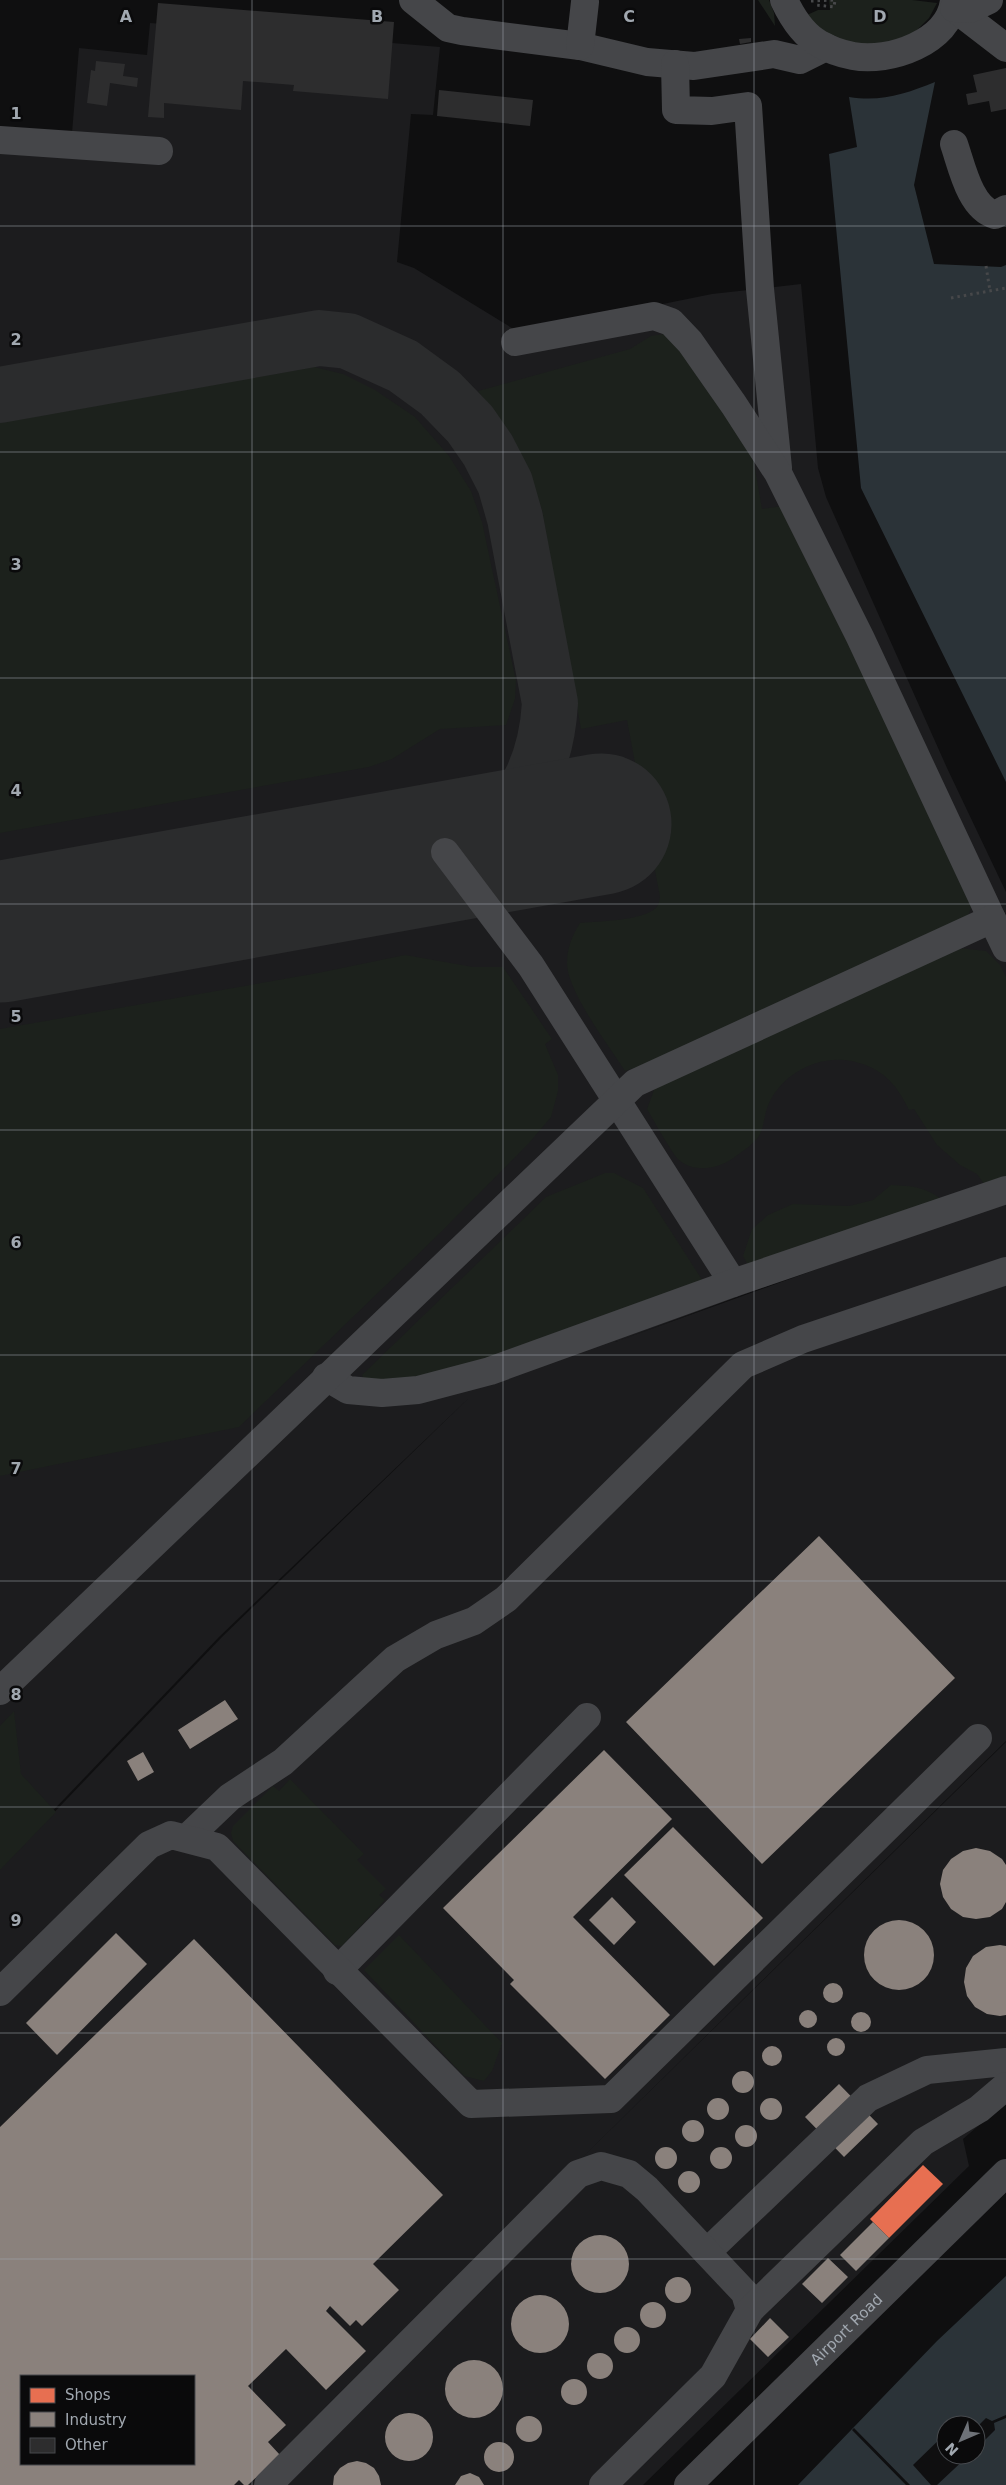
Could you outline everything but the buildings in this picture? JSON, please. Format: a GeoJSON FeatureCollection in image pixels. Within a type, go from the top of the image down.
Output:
{"type":"FeatureCollection","features":[{"type":"Feature","properties":{"kind":"street"},"geometry":{"type":"LineString","coordinates":[[413,0],[448,28],[462,32],[580,46],[647,62],[694,66],[774,54],[800,60],[826,47]]}},
{"type":"Feature","properties":{"kind":"street"},"geometry":{"type":"LineString","coordinates":[[954,4],[970,10],[989,0]]}},
{"type":"Feature","properties":{"kind":"street"},"geometry":{"type":"LineString","coordinates":[[795,1],[793,19],[815,41],[854,57],[883,56],[904,51],[923,43],[939,31],[949,19],[954,4]]}},
{"type":"Feature","properties":{"kind":"street"},"geometry":{"type":"LineString","coordinates":[[580,46],[585,2]]}},
{"type":"Feature","properties":{"kind":"street"},"geometry":{"type":"LineString","coordinates":[[954,4],[1006,48]]}},
{"type":"Feature","properties":{"kind":"street"},"geometry":{"type":"LineString","coordinates":[[675,64],[676,110],[712,111],[748,106],[760,289],[778,473]]}},
{"type":"Feature","properties":{"kind":"street"},"geometry":{"type":"LineString","coordinates":[[0,140],[160,152]]}},
{"type":"Feature","properties":{"kind":"street"},"geometry":{"type":"LineString","coordinates":[[954,144],[967,180],[979,205],[985,212],[995,214],[1006,209]]}},
{"type":"Feature","properties":{"kind":"street"},"geometry":{"type":"LineString","coordinates":[[515,342],[654,316],[671,322],[690,342],[778,473],[860,638],[1006,948]]}},
{"type":"Feature","properties":{"kind":"street"},"geometry":{"type":"LineString","coordinates":[[445,852],[531,966],[732,1283]]}},
{"type":"Feature","properties":{"kind":"street"},"geometry":{"type":"LineString","coordinates":[[0,1691],[326,1377],[635,1084],[992,919]]}},
{"type":"Feature","properties":{"kind":"street"},"geometry":{"type":"LineString","coordinates":[[326,1377],[348,1390],[382,1393],[418,1390],[490,1371],[732,1283],[1006,1190]]}},
{"type":"Feature","properties":{"kind":"street"},"geometry":{"type":"LineString","coordinates":[[187,1838],[230,1797],[283,1762],[395,1659],[436,1635],[474,1621],[506,1599],[743,1365],[803,1339],[1006,1271]]}},
{"type":"Feature","properties":{"kind":"street"},"geometry":{"type":"LineString","coordinates":[[337,1971],[587,1717]]}},
{"type":"Feature","properties":{"kind":"street"},"geometry":{"type":"LineString","coordinates":[[0,1992],[149,1845],[171,1835],[217,1847],[470,2104],[611,2099],[978,1738]]}},
{"type":"Feature","properties":{"kind":"street"},"geometry":{"type":"LineString","coordinates":[[707,2252],[868,2098],[927,2070],[1006,2062]]}},
{"type":"Feature","properties":{"kind":"street"},"geometry":{"type":"LineString","coordinates":[[604,2485],[713,2376],[750,2310],[923,2142],[979,2109],[1006,2086]]}},
{"type":"Feature","properties":{"kind":"street"},"geometry":{"type":"LineString","coordinates":[[268,2485],[578,2174],[601,2166],[629,2174],[647,2189],[745,2293],[750,2310]]}},
{"type":"Feature","properties":{"kind":"street","name":"Airport Road"},"geometry":{"type":"LineString","coordinates":[[688,2485],[1006,2173]]}},
{"type":"Feature","properties":{"kind":"path"},"geometry":{"type":"LineString","coordinates":[[795,1],[835,0],[834,7],[816,5]]}},
{"type":"Feature","properties":{"kind":"path"},"geometry":{"type":"LineString","coordinates":[[986,266],[990,291]]}},
{"type":"Feature","properties":{"kind":"path"},"geometry":{"type":"LineString","coordinates":[[951,298],[1006,288]]}},
{"type":"Feature","properties":{"kind":"shaded area"},"geometry":{"type":"Polygon","coordinates":[[[758,0],[769,0],[774,13],[775,26],[758,0]]]}},
{"type":"Feature","properties":{"kind":"shaded area"},"geometry":{"type":"Polygon","coordinates":[[[829,0],[912,0],[937,3],[929,18],[910,37],[862,48],[823,35],[807,15],[818,10],[830,10],[829,0]]]}},
{"type":"Feature","properties":{"kind":"shaded area"},"geometry":{"type":"Polygon","coordinates":[[[150,23],[440,47],[433,115],[411,114],[397,262],[414,268],[520,333],[712,294],[801,284],[818,468],[826,497],[947,768],[1006,892],[1006,1198],[615,1342],[1006,1201],[1006,1741],[544,2195],[1006,1742],[1006,2102],[963,2139],[969,2166],[643,2485],[0,2485],[0,1869],[222,1637],[473,1394],[219,1637],[0,1866],[0,128],[72,133],[79,48],[147,55],[150,23]]]}},
{"type":"Feature","properties":{"kind":"shaded area"},"geometry":{"type":"Polygon","coordinates":[[[935,82],[914,185],[934,264],[1001,267],[1006,265],[1006,782],[861,488],[829,154],[857,147],[849,97],[883,98],[935,82]]]}},
{"type":"Feature","properties":{"kind":"shaded area"},"geometry":{"type":"Polygon","coordinates":[[[665,334],[678,340],[751,446],[762,509],[782,506],[974,901],[966,920],[684,1052],[625,1071],[581,1003],[569,975],[567,963],[570,942],[580,923],[620,920],[641,916],[656,908],[659,903],[660,897],[627,720],[581,729],[542,510],[529,472],[512,436],[478,391],[630,349],[651,336],[665,334]]]}},
{"type":"Feature","properties":{"kind":"shaded area"},"geometry":{"type":"Polygon","coordinates":[[[314,367],[343,374],[375,390],[415,417],[449,456],[471,491],[482,522],[516,681],[515,699],[506,725],[440,729],[392,759],[369,767],[0,833],[0,423],[314,367]]]}},
{"type":"Feature","properties":{"kind":"shaded area"},"geometry":{"type":"Polygon","coordinates":[[[959,948],[986,951],[1000,965],[1006,977],[1006,1184],[987,1188],[977,1174],[960,1165],[937,1145],[914,1109],[909,1110],[899,1092],[887,1078],[872,1068],[852,1061],[826,1061],[813,1064],[790,1077],[773,1096],[767,1108],[760,1134],[755,1141],[732,1159],[720,1165],[706,1168],[692,1167],[679,1160],[667,1144],[647,1109],[654,1090],[662,1081],[959,948]]]}},
{"type":"Feature","properties":{"kind":"shaded area"},"geometry":{"type":"Polygon","coordinates":[[[405,955],[473,967],[503,967],[552,1039],[545,1044],[558,1075],[558,1091],[551,1117],[529,1143],[442,1231],[239,1427],[0,1476],[0,1029],[318,973],[405,955]]]}},
{"type":"Feature","properties":{"kind":"shaded area"},"geometry":{"type":"Polygon","coordinates":[[[605,1173],[614,1173],[643,1188],[706,1286],[472,1372],[367,1386],[362,1375],[546,1197],[605,1173]]]}},
{"type":"Feature","properties":{"kind":"shaded area"},"geometry":{"type":"Polygon","coordinates":[[[891,1185],[919,1188],[943,1200],[751,1270],[743,1256],[752,1229],[768,1215],[793,1204],[849,1206],[873,1200],[891,1185]]]}},
{"type":"Feature","properties":{"kind":"shaded area"},"geometry":{"type":"Polygon","coordinates":[[[14,1711],[21,1774],[56,1812],[0,1870],[0,1726],[14,1711]]]}},
{"type":"Feature","properties":{"kind":"shaded area"},"geometry":{"type":"Polygon","coordinates":[[[290,1779],[364,1854],[357,1860],[386,1889],[379,1895],[385,1900],[342,1946],[335,1945],[233,1841],[231,1833],[233,1826],[273,1786],[279,1791],[290,1779]]]}},
{"type":"Feature","properties":{"kind":"shaded area"},"geometry":{"type":"Polygon","coordinates":[[[399,1935],[502,2043],[492,2071],[484,2081],[464,2076],[364,1970],[399,1935]]]}},
{"type":"Feature","properties":{"kind":"shaded area"},"geometry":{"type":"Polygon","coordinates":[[[1006,2276],[1006,2485],[798,2485],[937,2341],[1006,2276]]]}},
{"type":"Feature","properties":{"kind":"pier"},"geometry":{"type":"Polygon","coordinates":[[[1006,2415],[1006,2418],[994,2423],[995,2430],[986,2439],[986,2418],[992,2421],[1006,2415]]]}},
{"type":"Feature","properties":{"kind":"pier"},"geometry":{"type":"Polygon","coordinates":[[[854,2428],[910,2485],[906,2485],[852,2430],[854,2428]]]}},
{"type":"Feature","properties":{"kind":"pier"},"geometry":{"type":"Polygon","coordinates":[[[936,2443],[936,2465],[958,2465],[937,2485],[931,2485],[913,2465],[936,2443]]]}},
{"type":"Feature","properties":{"kind":"taxiway"},"geometry":{"type":"LineString","coordinates":[[0,395],[319,338],[348,341],[403,366],[440,393],[470,424],[488,450],[505,483],[515,518],[550,703],[545,741],[540,759],[524,793],[499,822],[478,836],[445,852]]}},
{"type":"Feature","properties":{"kind":"runway"},"geometry":{"type":"LineString","coordinates":[[0,932],[601,824]]}}]}
